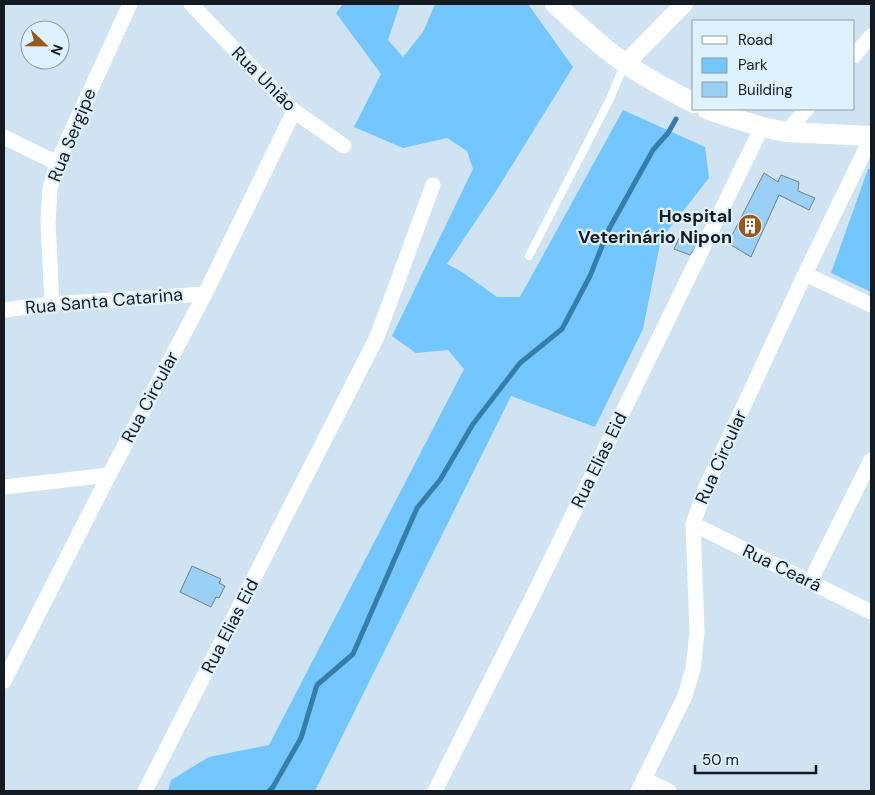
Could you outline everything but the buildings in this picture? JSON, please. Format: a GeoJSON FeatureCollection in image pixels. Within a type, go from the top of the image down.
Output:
{"type":"FeatureCollection","features":[{"type":"Feature","properties":{"kind":"main road"},"geometry":{"type":"LineString","coordinates":[[555,4],[592,38],[625,64],[661,86],[692,101]]}},
{"type":"Feature","properties":{"kind":"main road"},"geometry":{"type":"LineString","coordinates":[[709,110],[762,127],[786,132],[871,137]]}},
{"type":"Feature","properties":{"kind":"street","name":"Rua Sergipe"},"geometry":{"type":"LineString","coordinates":[[52,304],[48,222],[50,188],[57,163],[130,4]]}},
{"type":"Feature","properties":{"kind":"street","name":"Rua União"},"geometry":{"type":"LineString","coordinates":[[191,4],[294,110],[344,146]]}},
{"type":"Feature","properties":{"kind":"street"},"geometry":{"type":"LineString","coordinates":[[625,64],[684,4]]}},
{"type":"Feature","properties":{"kind":"street"},"geometry":{"type":"LineString","coordinates":[[855,55],[871,36]]}},
{"type":"Feature","properties":{"kind":"street","name":"Rua Circular"},"geometry":{"type":"LineString","coordinates":[[4,681],[204,294],[294,110]]}},
{"type":"Feature","properties":{"kind":"street"},"geometry":{"type":"LineString","coordinates":[[786,132],[806,110]]}},
{"type":"Feature","properties":{"kind":"street","name":"Rua Elias Eid"},"geometry":{"type":"LineString","coordinates":[[435,791],[531,600],[762,127]]}},
{"type":"Feature","properties":{"kind":"street"},"geometry":{"type":"LineString","coordinates":[[4,137],[57,163]]}},
{"type":"Feature","properties":{"kind":"street","name":"Rua Circular"},"geometry":{"type":"LineString","coordinates":[[641,785],[685,696],[693,669],[697,632],[692,524],[706,486],[804,274],[871,137]]}},
{"type":"Feature","properties":{"kind":"street","name":"Rua Elias Eid"},"geometry":{"type":"LineString","coordinates":[[145,791],[377,337],[433,185]]}},
{"type":"Feature","properties":{"kind":"street"},"geometry":{"type":"LineString","coordinates":[[804,274],[871,305]]}},
{"type":"Feature","properties":{"kind":"street","name":"Rua Santa Catarina"},"geometry":{"type":"LineString","coordinates":[[4,310],[52,304],[204,294]]}},
{"type":"Feature","properties":{"kind":"street"},"geometry":{"type":"LineString","coordinates":[[810,582],[871,460]]}},
{"type":"Feature","properties":{"kind":"street"},"geometry":{"type":"LineString","coordinates":[[4,487],[109,475]]}},
{"type":"Feature","properties":{"kind":"street","name":"Rua Ceará"},"geometry":{"type":"LineString","coordinates":[[692,524],[871,612]]}},
{"type":"Feature","properties":{"kind":"street"},"geometry":{"type":"LineString","coordinates":[[641,785],[669,791]]}},
{"type":"Feature","properties":{"kind":"lane"},"geometry":{"type":"LineString","coordinates":[[529,256],[610,98],[625,64]]}},
{"type":"Feature","properties":{"kind":"green space"},"geometry":{"type":"Polygon","coordinates":[[[343,4],[400,4],[388,40],[403,57],[423,32],[435,4],[528,4],[573,67],[496,191],[447,264],[462,272],[497,297],[520,297],[623,110],[705,147],[709,178],[661,239],[643,329],[595,427],[511,396],[315,791],[168,791],[171,780],[209,757],[269,745],[464,369],[448,350],[416,353],[392,336],[473,169],[467,151],[447,138],[403,148],[354,127],[381,74],[336,13],[343,4]]]}},
{"type":"Feature","properties":{"kind":"green space"},"geometry":{"type":"Polygon","coordinates":[[[868,169],[871,169],[871,292],[831,273],[868,169]]]}},
{"type":"Feature","properties":{"kind":"waterway"},"geometry":{"type":"LineString","coordinates":[[269,791],[301,738],[317,685],[353,654],[417,508],[440,480],[473,424],[520,363],[562,329],[590,276],[609,229],[653,150],[668,133],[676,119]]}},
{"type":"Feature","properties":{"kind":"place","name":"Hospital Veterinário Nipon"},"geometry":{"type":"Point","coordinates":[750,226]}}]}
